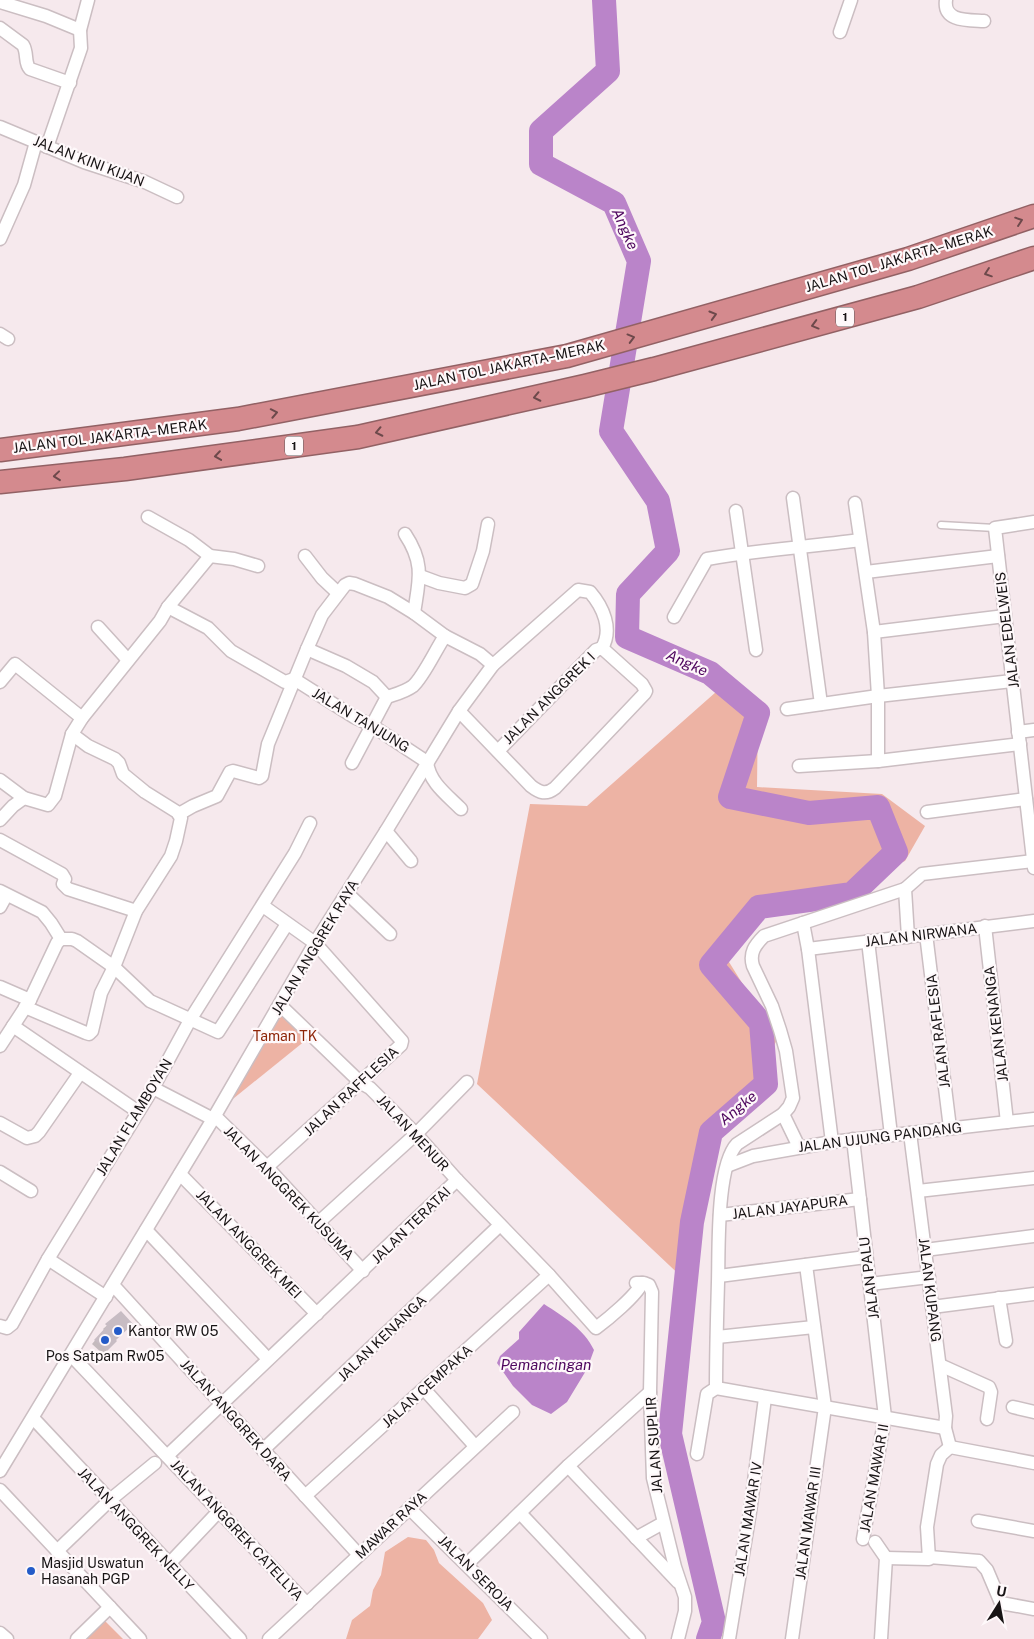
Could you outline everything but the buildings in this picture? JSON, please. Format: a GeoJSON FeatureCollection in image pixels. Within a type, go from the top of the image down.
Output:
{"type":"FeatureCollection","features":[{"type":"Feature","properties":{"kind":"highway","name":"JALAN TOL JAKARTA–MERAK"},"geometry":{"type":"LineString","coordinates":[[0,450],[238,420],[567,356],[908,259],[1034,216]]}},
{"type":"Feature","properties":{"kind":"highway","name":"1"},"geometry":{"type":"LineString","coordinates":[[0,482],[125,469],[358,437],[654,369],[918,297],[1034,258]]}},
{"type":"Feature","properties":{"kind":"street"},"geometry":{"type":"LineString","coordinates":[[0,239],[70,83],[81,48],[80,30],[88,0]]}},
{"type":"Feature","properties":{"kind":"street"},"geometry":{"type":"LineString","coordinates":[[840,32],[851,0]]}},
{"type":"Feature","properties":{"kind":"street"},"geometry":{"type":"LineString","coordinates":[[946,0],[945,6],[948,13],[953,17],[961,20],[984,21]]}},
{"type":"Feature","properties":{"kind":"street"},"geometry":{"type":"LineString","coordinates":[[0,2],[46,16],[80,30]]}},
{"type":"Feature","properties":{"kind":"street"},"geometry":{"type":"LineString","coordinates":[[1,32],[25,48],[27,65],[30,69],[70,83]]}},
{"type":"Feature","properties":{"kind":"street","name":"JALAN KINI KIJAN"},"geometry":{"type":"LineString","coordinates":[[0,127],[84,162],[145,182],[177,196]]}},
{"type":"Feature","properties":{"kind":"street"},"geometry":{"type":"LineString","coordinates":[[793,498],[821,704]]}},
{"type":"Feature","properties":{"kind":"street"},"geometry":{"type":"LineString","coordinates":[[854,503],[874,632],[878,696],[878,761]]}},
{"type":"Feature","properties":{"kind":"street"},"geometry":{"type":"LineString","coordinates":[[736,511],[756,650]]}},
{"type":"Feature","properties":{"kind":"street"},"geometry":{"type":"LineString","coordinates":[[148,518],[189,540],[210,556],[234,559],[258,566]]}},
{"type":"Feature","properties":{"kind":"street"},"geometry":{"type":"LineString","coordinates":[[995,528],[1034,522]]}},
{"type":"Feature","properties":{"kind":"street"},"geometry":{"type":"LineString","coordinates":[[420,576],[439,583],[465,588],[472,584],[483,550],[488,524]]}},
{"type":"Feature","properties":{"kind":"street","name":"JALAN EDELWEIS"},"geometry":{"type":"LineString","coordinates":[[995,528],[1034,864]]}},
{"type":"Feature","properties":{"kind":"street"},"geometry":{"type":"LineString","coordinates":[[405,534],[414,548],[420,576],[414,613]]}},
{"type":"Feature","properties":{"kind":"street"},"geometry":{"type":"LineString","coordinates":[[674,617],[705,560],[743,553],[860,540]]}},
{"type":"Feature","properties":{"kind":"street"},"geometry":{"type":"LineString","coordinates":[[0,780],[24,798],[48,804],[52,801],[72,734],[82,718],[160,622],[168,607],[210,556]]}},
{"type":"Feature","properties":{"kind":"street"},"geometry":{"type":"LineString","coordinates":[[305,556],[322,578],[338,593]]}},
{"type":"Feature","properties":{"kind":"street"},"geometry":{"type":"LineString","coordinates":[[866,572],[998,556]]}},
{"type":"Feature","properties":{"kind":"street"},"geometry":{"type":"LineString","coordinates":[[179,814],[217,796],[230,772],[233,771],[259,778],[262,776],[268,744],[322,615],[338,593],[349,583],[388,597],[445,636],[480,654],[494,665]]}},
{"type":"Feature","properties":{"kind":"street","name":"JALAN ANGGREK RAYA"},"geometry":{"type":"LineString","coordinates":[[0,1471],[214,1118],[315,943],[348,894],[459,711],[494,665],[578,590],[590,592],[603,609],[607,635],[602,648]]}},
{"type":"Feature","properties":{"kind":"street"},"geometry":{"type":"LineString","coordinates":[[168,607],[208,628],[231,651],[263,670],[285,682],[294,679]]}},
{"type":"Feature","properties":{"kind":"street"},"geometry":{"type":"LineString","coordinates":[[874,632],[1005,616]]}},
{"type":"Feature","properties":{"kind":"street"},"geometry":{"type":"LineString","coordinates":[[98,628],[128,660]]}},
{"type":"Feature","properties":{"kind":"street"},"geometry":{"type":"LineString","coordinates":[[352,763],[387,697],[399,694],[412,686],[420,677],[445,636]]}},
{"type":"Feature","properties":{"kind":"street"},"geometry":{"type":"LineString","coordinates":[[459,711],[536,790],[545,794],[555,788],[646,693],[642,684],[602,648]]}},
{"type":"Feature","properties":{"kind":"street","name":"JALAN ANGGREK I"},"geometry":{"type":"LineString","coordinates":[[498,751],[596,650],[602,648]]}},
{"type":"Feature","properties":{"kind":"street"},"geometry":{"type":"LineString","coordinates":[[307,649],[346,666],[373,682],[387,697]]}},
{"type":"Feature","properties":{"kind":"street"},"geometry":{"type":"LineString","coordinates":[[0,682],[15,664],[82,718]]}},
{"type":"Feature","properties":{"kind":"street","name":"JALAN TANJUNG"},"geometry":{"type":"LineString","coordinates":[[294,679],[354,717],[371,724],[427,762]]}},
{"type":"Feature","properties":{"kind":"street"},"geometry":{"type":"LineString","coordinates":[[787,710],[878,696],[1012,681]]}},
{"type":"Feature","properties":{"kind":"street"},"geometry":{"type":"LineString","coordinates":[[800,766],[878,761],[1019,738],[1034,730]]}},
{"type":"Feature","properties":{"kind":"street"},"geometry":{"type":"LineString","coordinates":[[0,987],[28,1004],[89,1034],[92,1032],[102,993],[114,968],[136,911],[171,856],[181,824],[179,814],[145,792],[123,774],[119,763],[115,759],[88,746],[72,734]]}},
{"type":"Feature","properties":{"kind":"street"},"geometry":{"type":"LineString","coordinates":[[427,762],[428,771],[431,776],[443,792],[461,809]]}},
{"type":"Feature","properties":{"kind":"street"},"geometry":{"type":"LineString","coordinates":[[0,820],[13,806],[24,798]]}},
{"type":"Feature","properties":{"kind":"street"},"geometry":{"type":"LineString","coordinates":[[927,812],[1026,799]]}},
{"type":"Feature","properties":{"kind":"street","name":"JALAN FLAMBOYAN"},"geometry":{"type":"LineString","coordinates":[[3,1327],[12,1324],[48,1259],[137,1111],[153,1088],[190,1020],[295,853],[310,823]]}},
{"type":"Feature","properties":{"kind":"street"},"geometry":{"type":"LineString","coordinates":[[386,831],[412,861]]}},
{"type":"Feature","properties":{"kind":"street"},"geometry":{"type":"LineString","coordinates":[[0,840],[62,874],[65,879],[62,884],[68,889],[136,911]]}},
{"type":"Feature","properties":{"kind":"street"},"geometry":{"type":"LineString","coordinates":[[716,1388],[720,1216],[727,1166],[736,1144],[783,1114],[793,1098],[786,1051],[772,1006],[751,960],[752,951],[764,936],[905,889],[922,874],[1034,864]]}},
{"type":"Feature","properties":{"kind":"street"},"geometry":{"type":"LineString","coordinates":[[905,889],[908,937]]}},
{"type":"Feature","properties":{"kind":"street"},"geometry":{"type":"LineString","coordinates":[[348,894],[390,934]]}},
{"type":"Feature","properties":{"kind":"street"},"geometry":{"type":"LineString","coordinates":[[2,898],[42,912],[52,923],[60,939]]}},
{"type":"Feature","properties":{"kind":"street"},"geometry":{"type":"LineString","coordinates":[[262,906],[315,943]]}},
{"type":"Feature","properties":{"kind":"street","name":"JALAN NIRWANA"},"geometry":{"type":"LineString","coordinates":[[808,949],[1034,921]]}},
{"type":"Feature","properties":{"kind":"street"},"geometry":{"type":"LineString","coordinates":[[802,923],[808,949],[832,1142]]}},
{"type":"Feature","properties":{"kind":"street"},"geometry":{"type":"LineString","coordinates":[[60,939],[77,941],[114,968],[150,1001],[218,1032],[287,924]]}},
{"type":"Feature","properties":{"kind":"street","name":"JALAN KENANGA"},"geometry":{"type":"LineString","coordinates":[[985,926],[1008,1122]]}},
{"type":"Feature","properties":{"kind":"street","name":"JALAN RAFLESIA"},"geometry":{"type":"LineString","coordinates":[[926,934],[950,1128]]}},
{"type":"Feature","properties":{"kind":"street"},"geometry":{"type":"LineString","coordinates":[[0,1046],[28,1004],[60,939]]}},
{"type":"Feature","properties":{"kind":"street"},"geometry":{"type":"LineString","coordinates":[[868,941],[891,1135]]}},
{"type":"Feature","properties":{"kind":"street","name":"JALAN RAFFLESIA"},"geometry":{"type":"LineString","coordinates":[[267,1167],[401,1045],[402,1040],[315,943]]}},
{"type":"Feature","properties":{"kind":"street","name":"JALAN MENUR"},"geometry":{"type":"LineString","coordinates":[[280,1004],[361,1083],[370,1088],[416,1134],[457,1180]]}},
{"type":"Feature","properties":{"kind":"street"},"geometry":{"type":"LineString","coordinates":[[13,1026],[137,1111]]}},
{"type":"Feature","properties":{"kind":"street"},"geometry":{"type":"LineString","coordinates":[[0,1123],[27,1138],[35,1136],[47,1122],[80,1073]]}},
{"type":"Feature","properties":{"kind":"street"},"geometry":{"type":"LineString","coordinates":[[318,1222],[416,1134],[467,1082]]}},
{"type":"Feature","properties":{"kind":"street","name":"JALAN ANGGREK KUSUMA"},"geometry":{"type":"LineString","coordinates":[[153,1088],[214,1118],[267,1167],[363,1271]]}},
{"type":"Feature","properties":{"kind":"street"},"geometry":{"type":"LineString","coordinates":[[783,1114],[799,1147]]}},
{"type":"Feature","properties":{"kind":"street","name":"JALAN UJUNG PANDANG"},"geometry":{"type":"LineString","coordinates":[[727,1166],[753,1156],[799,1147],[853,1139],[1034,1119]]}},
{"type":"Feature","properties":{"kind":"street","name":"JALAN KUPANG"},"geometry":{"type":"LineString","coordinates":[[910,1133],[940,1364],[946,1416],[945,1428],[950,1447]]}},
{"type":"Feature","properties":{"kind":"street","name":"JALAN PALU"},"geometry":{"type":"LineString","coordinates":[[853,1139],[885,1417]]}},
{"type":"Feature","properties":{"kind":"street"},"geometry":{"type":"LineString","coordinates":[[0,1172],[32,1191]]}},
{"type":"Feature","properties":{"kind":"street","name":"JALAN ANGGREK MEI"},"geometry":{"type":"LineString","coordinates":[[180,1174],[317,1314]]}},
{"type":"Feature","properties":{"kind":"street"},"geometry":{"type":"LineString","coordinates":[[918,1191],[1034,1178]]}},
{"type":"Feature","properties":{"kind":"street","name":"JALAN TERATAI"},"geometry":{"type":"LineString","coordinates":[[221,1403],[363,1271],[457,1180],[549,1275],[594,1325]]}},
{"type":"Feature","properties":{"kind":"street","name":"JALAN JAYAPURA"},"geometry":{"type":"LineString","coordinates":[[720,1216],[860,1200]]}},
{"type":"Feature","properties":{"kind":"street","name":"JALAN KENANGA"},"geometry":{"type":"LineString","coordinates":[[263,1450],[500,1225]]}},
{"type":"Feature","properties":{"kind":"street"},"geometry":{"type":"LineString","coordinates":[[146,1230],[268,1359]]}},
{"type":"Feature","properties":{"kind":"street"},"geometry":{"type":"LineString","coordinates":[[925,1250],[1034,1236]]}},
{"type":"Feature","properties":{"kind":"street"},"geometry":{"type":"LineString","coordinates":[[718,1276],[866,1256]]}},
{"type":"Feature","properties":{"kind":"street"},"geometry":{"type":"LineString","coordinates":[[48,1259],[106,1297]]}},
{"type":"Feature","properties":{"kind":"street","name":"JALAN MAWAR III"},"geometry":{"type":"LineString","coordinates":[[792,1639],[825,1407],[806,1264]]}},
{"type":"Feature","properties":{"kind":"street","name":"JALAN CEMPAKA"},"geometry":{"type":"LineString","coordinates":[[305,1496],[549,1275]]}},
{"type":"Feature","properties":{"kind":"street"},"geometry":{"type":"LineString","coordinates":[[870,1284],[928,1277]]}},
{"type":"Feature","properties":{"kind":"street","name":"JALAN SUPLIR"},"geometry":{"type":"LineString","coordinates":[[594,1325],[633,1284],[642,1283],[649,1285],[652,1292],[650,1392],[653,1478],[663,1524],[685,1597],[685,1611],[678,1639]]}},
{"type":"Feature","properties":{"kind":"street","name":"JALAN ANGGREK DARA"},"geometry":{"type":"LineString","coordinates":[[113,1286],[359,1555]]}},
{"type":"Feature","properties":{"kind":"street"},"geometry":{"type":"LineString","coordinates":[[932,1307],[1034,1294]]}},
{"type":"Feature","properties":{"kind":"street"},"geometry":{"type":"LineString","coordinates":[[999,1298],[1006,1341]]}},
{"type":"Feature","properties":{"kind":"street"},"geometry":{"type":"LineString","coordinates":[[717,1337],[814,1327]]}},
{"type":"Feature","properties":{"kind":"street","name":"JALAN ANGGREK CATELLYA"},"geometry":{"type":"LineString","coordinates":[[71,1354],[307,1604]]}},
{"type":"Feature","properties":{"kind":"street"},"geometry":{"type":"LineString","coordinates":[[940,1364],[989,1387],[991,1392],[987,1419]]}},
{"type":"Feature","properties":{"kind":"street"},"geometry":{"type":"LineString","coordinates":[[697,1454],[707,1394],[716,1388],[945,1428]]}},
{"type":"Feature","properties":{"kind":"street"},"geometry":{"type":"LineString","coordinates":[[424,1389],[476,1446]]}},
{"type":"Feature","properties":{"kind":"street"},"geometry":{"type":"LineString","coordinates":[[467,1564],[568,1466],[650,1392]]}},
{"type":"Feature","properties":{"kind":"street","name":"JALAN MAWAR IV"},"geometry":{"type":"LineString","coordinates":[[729,1639],[750,1512],[765,1398]]}},
{"type":"Feature","properties":{"kind":"street","name":"JALAN ANGGREK CATELLYA"},"geometry":{"type":"LineString","coordinates":[[166,1456],[221,1403]]}},
{"type":"Feature","properties":{"kind":"street"},"geometry":{"type":"LineString","coordinates":[[1013,1407],[1034,1412]]}},
{"type":"Feature","properties":{"kind":"street","name":"MAWAR RAYA"},"geometry":{"type":"LineString","coordinates":[[269,1639],[513,1412]]}},
{"type":"Feature","properties":{"kind":"street","name":"JALAN MAWAR II"},"geometry":{"type":"LineString","coordinates":[[885,1417],[869,1540],[886,1558]]}},
{"type":"Feature","properties":{"kind":"street","name":"JALAN ANGGREK NELLY"},"geometry":{"type":"LineString","coordinates":[[33,1418],[240,1639]]}},
{"type":"Feature","properties":{"kind":"street"},"geometry":{"type":"LineString","coordinates":[[929,1557],[926,1536],[927,1527],[937,1464],[941,1455],[950,1447],[1034,1463]]}},
{"type":"Feature","properties":{"kind":"street"},"geometry":{"type":"LineString","coordinates":[[57,1551],[110,1500],[155,1463]]}},
{"type":"Feature","properties":{"kind":"street"},"geometry":{"type":"LineString","coordinates":[[568,1466],[680,1585]]}},
{"type":"Feature","properties":{"kind":"street"},"geometry":{"type":"LineString","coordinates":[[0,1490],[140,1639]]}},
{"type":"Feature","properties":{"kind":"street","name":"JALAN SEROJA"},"geometry":{"type":"LineString","coordinates":[[409,1508],[542,1639]]}},
{"type":"Feature","properties":{"kind":"street"},"geometry":{"type":"LineString","coordinates":[[169,1564],[218,1511]]}},
{"type":"Feature","properties":{"kind":"street"},"geometry":{"type":"LineString","coordinates":[[520,1513],[639,1639]]}},
{"type":"Feature","properties":{"kind":"street"},"geometry":{"type":"LineString","coordinates":[[978,1521],[1034,1531]]}},
{"type":"Feature","properties":{"kind":"street"},"geometry":{"type":"LineString","coordinates":[[636,1538],[663,1524]]}},
{"type":"Feature","properties":{"kind":"street"},"geometry":{"type":"LineString","coordinates":[[881,1639],[886,1558],[927,1560],[929,1557],[979,1561],[987,1570],[1001,1603],[1034,1609]]}},
{"type":"Feature","properties":{"kind":"street"},"geometry":{"type":"LineString","coordinates":[[77,1639],[110,1607]]}},
{"type":"Feature","properties":{"kind":"street"},"geometry":{"type":"LineString","coordinates":[[0,1633],[7,1639]]}},
{"type":"Feature","properties":{"kind":"lane"},"geometry":{"type":"LineString","coordinates":[[941,525],[995,528]]}},
{"type":"Feature","properties":{"kind":"green space"},"geometry":{"type":"Polygon","coordinates":[[[725,684],[758,706],[757,787],[882,794],[925,826],[905,861],[821,893],[755,909],[724,954],[777,1039],[758,1084],[706,1122],[687,1282],[477,1084],[530,804],[587,806],[725,684]]]}},
{"type":"Feature","properties":{"kind":"green space","name":"Taman TK"},"geometry":{"type":"Polygon","coordinates":[[[282,1007],[311,1036],[218,1111],[282,1007]]]}},
{"type":"Feature","properties":{"kind":"green space"},"geometry":{"type":"Polygon","coordinates":[[[408,1537],[426,1540],[434,1550],[439,1563],[483,1603],[492,1620],[478,1639],[346,1639],[352,1620],[370,1606],[373,1590],[381,1575],[385,1552],[408,1537]]]}},
{"type":"Feature","properties":{"kind":"green space"},"geometry":{"type":"Polygon","coordinates":[[[102,1618],[123,1639],[80,1639],[102,1618]]]}},
{"type":"Feature","properties":{"kind":"water","name":"Pemancingan"},"geometry":{"type":"Polygon","coordinates":[[[544,1304],[579,1330],[594,1350],[587,1369],[567,1402],[551,1414],[532,1405],[513,1386],[497,1363],[500,1356],[519,1339],[519,1332],[544,1304]]]}},
{"type":"Feature","properties":{"kind":"waterway","name":"Angke"},"geometry":{"type":"LineString","coordinates":[[604,0],[608,71],[541,131],[541,164],[614,203],[639,261],[611,431],[658,501],[668,551],[628,594],[627,637],[710,673],[758,713],[730,797],[809,813],[878,807],[896,852],[852,894],[759,907],[711,965],[761,1023],[766,1084],[711,1132],[692,1222],[670,1434],[714,1622],[708,1639]]}},
{"type":"Feature","properties":{"kind":"place","name":"Kantor RW 05"},"geometry":{"type":"Point","coordinates":[118,1331]}},
{"type":"Feature","properties":{"kind":"place","name":"Pos Satpam Rw05"},"geometry":{"type":"Point","coordinates":[105,1340]}},
{"type":"Feature","properties":{"kind":"place","name":"Masjid Uswatun Hasanah PGP"},"geometry":{"type":"Point","coordinates":[31,1571]}}]}
